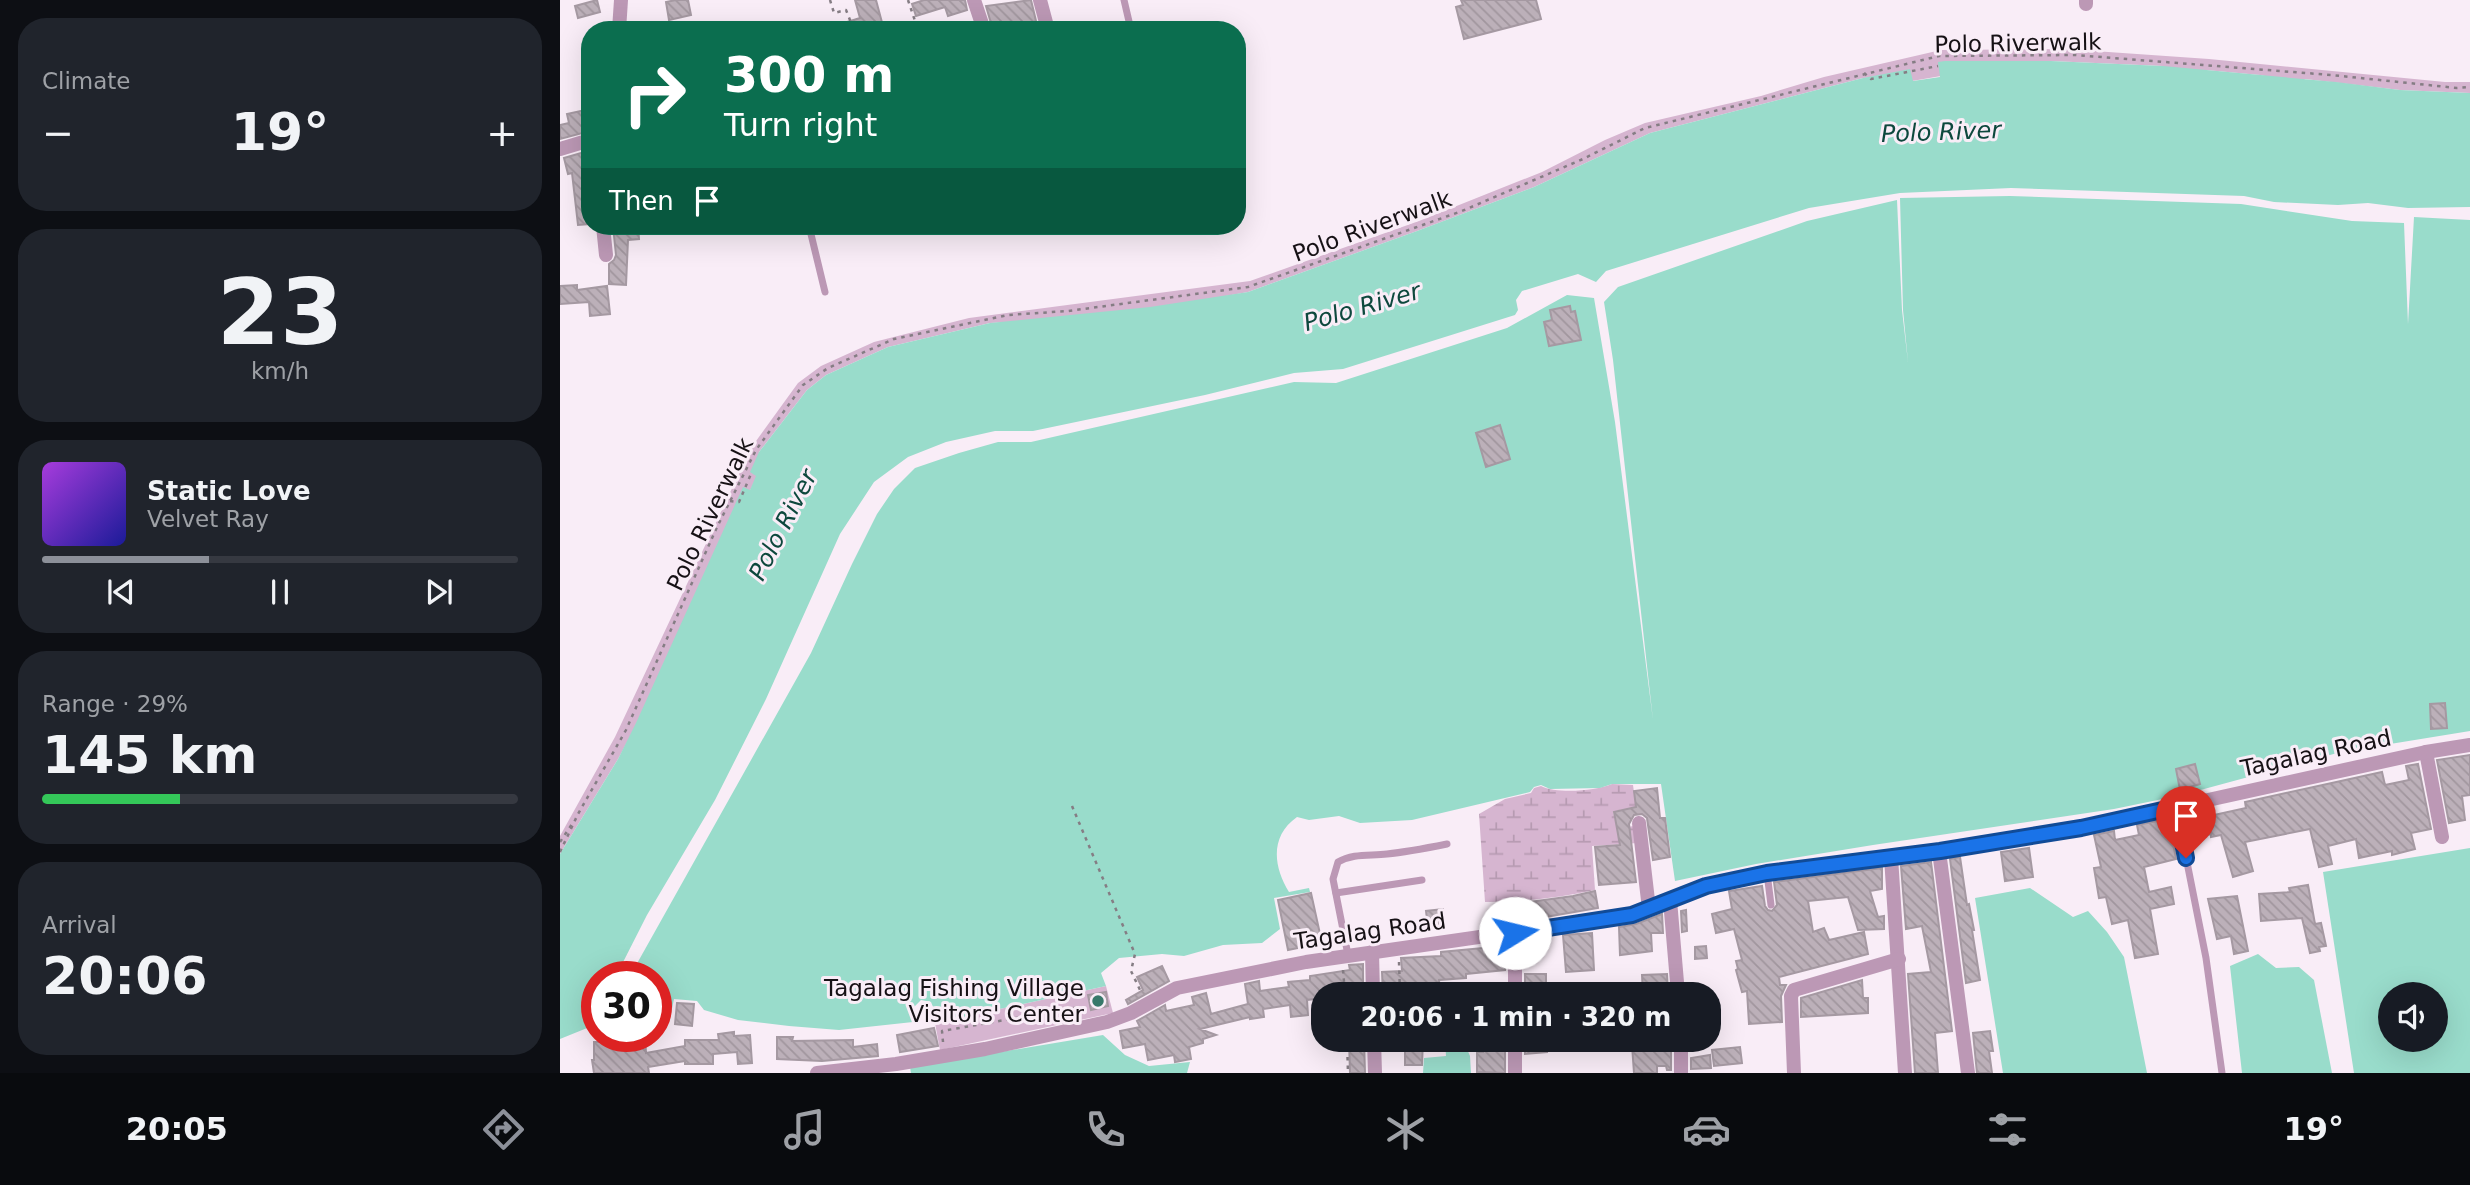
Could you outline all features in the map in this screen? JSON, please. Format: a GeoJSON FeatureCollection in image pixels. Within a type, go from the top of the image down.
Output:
{"type":"FeatureCollection","features":[{"type":"Feature","properties":{"kind":"street"},"geometry":{"type":"LineString","coordinates":[[620,21],[621,0]]}},
{"type":"Feature","properties":{"kind":"street"},"geometry":{"type":"LineString","coordinates":[[974,0],[981,21]]}},
{"type":"Feature","properties":{"kind":"street"},"geometry":{"type":"LineString","coordinates":[[1040,0],[1046,21]]}},
{"type":"Feature","properties":{"kind":"street"},"geometry":{"type":"LineString","coordinates":[[560,149],[581,143]]}},
{"type":"Feature","properties":{"kind":"street"},"geometry":{"type":"LineString","coordinates":[[604,235],[606,255]]}},
{"type":"Feature","properties":{"kind":"street","name":"Tagalag Road"},"geometry":{"type":"LineString","coordinates":[[817,1073],[896,1064],[985,1049],[1107,1022],[1177,988],[1345,956],[1632,915],[1706,886],[1767,873],[1940,851],[2081,828],[2426,752],[2470,745]]}},
{"type":"Feature","properties":{"kind":"street"},"geometry":{"type":"LineString","coordinates":[[2426,752],[2442,837]]}},
{"type":"Feature","properties":{"kind":"street"},"geometry":{"type":"LineString","coordinates":[[1639,823],[1649,909]]}},
{"type":"Feature","properties":{"kind":"street"},"geometry":{"type":"LineString","coordinates":[[1940,851],[1968,1073]]}},
{"type":"Feature","properties":{"kind":"street"},"geometry":{"type":"LineString","coordinates":[[1891,857],[1905,1073]]}},
{"type":"Feature","properties":{"kind":"street"},"geometry":{"type":"LineString","coordinates":[[1670,900],[1677,982]]}},
{"type":"Feature","properties":{"kind":"street"},"geometry":{"type":"LineString","coordinates":[[1515,933],[1515,982]]}},
{"type":"Feature","properties":{"kind":"street"},"geometry":{"type":"LineString","coordinates":[[1372,952],[1373,982]]}},
{"type":"Feature","properties":{"kind":"street"},"geometry":{"type":"LineString","coordinates":[[1794,1073],[1791,996],[1794,990],[1899,959]]}},
{"type":"Feature","properties":{"kind":"street"},"geometry":{"type":"LineString","coordinates":[[1374,1052],[1375,1073]]}},
{"type":"Feature","properties":{"kind":"street"},"geometry":{"type":"LineString","coordinates":[[1515,1052],[1515,1073]]}},
{"type":"Feature","properties":{"kind":"street"},"geometry":{"type":"LineString","coordinates":[[1681,1052],[1681,1073]]}},
{"type":"Feature","properties":{"kind":"lane"},"geometry":{"type":"LineString","coordinates":[[1124,0],[1130,21]]}},
{"type":"Feature","properties":{"kind":"lane"},"geometry":{"type":"LineString","coordinates":[[811,235],[825,292]]}},
{"type":"Feature","properties":{"kind":"lane"},"geometry":{"type":"LineString","coordinates":[[2176,807],[2206,958],[2222,1073]]}},
{"type":"Feature","properties":{"kind":"lane"},"geometry":{"type":"LineString","coordinates":[[1345,956],[1333,880],[1336,867],[1345,858],[1447,844]]}},
{"type":"Feature","properties":{"kind":"lane"},"geometry":{"type":"LineString","coordinates":[[1767,873],[1771,905]]}},
{"type":"Feature","properties":{"kind":"lane"},"geometry":{"type":"LineString","coordinates":[[1336,893],[1422,880]]}},
{"type":"Feature","properties":{"kind":"path"},"geometry":{"type":"LineString","coordinates":[[830,0],[834,13],[846,10],[850,21]]}},
{"type":"Feature","properties":{"kind":"path"},"geometry":{"type":"LineString","coordinates":[[908,0],[915,21]]}},
{"type":"Feature","properties":{"kind":"path","name":"Polo Riverwalk"},"geometry":{"type":"LineString","coordinates":[[560,852],[578,814],[626,730],[730,501],[756,450],[803,385],[828,368],[894,339],[1008,316],[1069,311],[1248,287],[1462,211],[1583,159],[1645,128],[1939,57],[2062,55],[2470,87]]}},
{"type":"Feature","properties":{"kind":"path"},"geometry":{"type":"LineString","coordinates":[[1864,74],[1871,79],[1938,66]]}},
{"type":"Feature","properties":{"kind":"path"},"geometry":{"type":"LineString","coordinates":[[730,501],[738,502],[751,474]]}},
{"type":"Feature","properties":{"kind":"path"},"geometry":{"type":"LineString","coordinates":[[1072,806],[1135,954],[1131,971],[1147,1004]]}},
{"type":"Feature","properties":{"kind":"path"},"geometry":{"type":"LineString","coordinates":[[560,842],[578,814]]}},
{"type":"Feature","properties":{"kind":"path"},"geometry":{"type":"LineString","coordinates":[[1398,948],[1399,982]]}},
{"type":"Feature","properties":{"kind":"path"},"geometry":{"type":"LineString","coordinates":[[1345,956],[1345,982]]}},
{"type":"Feature","properties":{"kind":"path"},"geometry":{"type":"LineString","coordinates":[[943,1050],[942,1031],[1079,1007],[1083,1020]]}},
{"type":"Feature","properties":{"kind":"path"},"geometry":{"type":"LineString","coordinates":[[1347,1052],[1348,1073]]}},
{"type":"Feature","properties":{"kind":"path"},"geometry":{"type":"LineString","coordinates":[[1403,1052],[1403,1056]]}},
{"type":"Feature","properties":{"kind":"green space"},"geometry":{"type":"Polygon","coordinates":[[[2065,49],[2470,82],[2470,93],[2400,90],[2305,79],[2299,83],[2260,75],[2206,70],[2201,74],[2168,72],[2163,66],[2051,61],[1945,61],[1941,76],[1912,81],[1911,75],[1863,78],[1650,133],[1534,187],[1248,292],[1116,316],[990,323],[888,347],[826,375],[807,390],[759,452],[757,476],[655,691],[618,759],[560,854],[560,836],[615,737],[751,448],[798,383],[821,366],[874,342],[969,318],[1250,281],[1419,221],[1542,172],[1645,123],[1761,96],[1824,77],[1941,50],[2065,49]]]}},
{"type":"Feature","properties":{"kind":"green space"},"geometry":{"type":"Polygon","coordinates":[[[1612,784],[1633,785],[1636,807],[1613,812],[1617,828],[1635,826],[1638,843],[1592,846],[1595,890],[1540,899],[1485,902],[1479,814],[1505,799],[1531,793],[1534,788],[1541,786],[1576,791],[1612,784]]]}},
{"type":"Feature","properties":{"kind":"green space"},"geometry":{"type":"Polygon","coordinates":[[[1106,986],[1113,1013],[940,1050],[935,1023],[1106,986]]]}},
{"type":"Feature","properties":{"kind":"water","name":"Polo River"},"geometry":{"type":"Polygon","coordinates":[[[2051,61],[2163,66],[2400,90],[2470,93],[2470,207],[2408,208],[2368,203],[2338,205],[2274,202],[2244,196],[2011,188],[1900,193],[1809,208],[1606,271],[1596,282],[1578,274],[1522,291],[1516,300],[1518,310],[1515,315],[1343,369],[1294,373],[1205,395],[1033,431],[995,431],[946,442],[908,457],[874,482],[840,534],[766,699],[715,800],[647,915],[624,961],[581,961],[581,1030],[560,1039],[560,854],[618,759],[636,723],[743,487],[750,490],[756,476],[750,472],[759,452],[807,390],[826,375],[888,347],[990,323],[1150,307],[1248,292],[1534,187],[1650,133],[1863,78],[1910,69],[1913,81],[1940,77],[1938,62],[2051,61]]]}},
{"type":"Feature","properties":{"kind":"water"},"geometry":{"type":"Polygon","coordinates":[[[2010,196],[2241,204],[2352,221],[2404,223],[2408,324],[2414,217],[2470,220],[2470,731],[2341,752],[2182,795],[2114,809],[1756,864],[1675,881],[1661,784],[1612,784],[1600,788],[1550,789],[1541,785],[1530,792],[1412,820],[1360,823],[1339,816],[1309,820],[1297,817],[1288,825],[1278,842],[1277,862],[1289,892],[1309,888],[1310,892],[1274,898],[1280,929],[1262,943],[1223,945],[1184,956],[1162,954],[1119,958],[1101,973],[1106,986],[935,1023],[936,1014],[931,1002],[921,1000],[912,1009],[913,1022],[839,1030],[738,1020],[704,1010],[697,1001],[674,999],[672,1009],[672,961],[638,961],[811,653],[877,514],[894,489],[915,468],[998,442],[1031,442],[1294,382],[1336,383],[1507,328],[1567,295],[1594,298],[1615,422],[1653,720],[1613,360],[1604,302],[1618,287],[1807,221],[1897,200],[1902,310],[1908,362],[1903,310],[1900,198],[2010,196]]]}},
{"type":"Feature","properties":{"kind":"water"},"geometry":{"type":"Polygon","coordinates":[[[2470,848],[2470,1073],[2354,1073],[2323,872],[2470,848]]]}},
{"type":"Feature","properties":{"kind":"water"},"geometry":{"type":"Polygon","coordinates":[[[2030,888],[2073,917],[2088,911],[2124,957],[2147,1073],[2003,1073],[1975,898],[2030,888]]]}},
{"type":"Feature","properties":{"kind":"water"},"geometry":{"type":"Polygon","coordinates":[[[2258,954],[2276,968],[2299,967],[2314,980],[2332,1073],[2242,1073],[2230,966],[2258,954]]]}},
{"type":"Feature","properties":{"kind":"water"},"geometry":{"type":"Polygon","coordinates":[[[1103,1035],[1125,1055],[1149,1066],[1190,1062],[1187,1073],[911,1073],[910,1067],[1103,1035]]]}},
{"type":"Feature","properties":{"kind":"water"},"geometry":{"type":"Polygon","coordinates":[[[1446,1052],[1468,1052],[1471,1073],[1423,1073],[1424,1058],[1446,1056],[1446,1052]]]}},
{"type":"Feature","properties":{"kind":"building"},"geometry":{"type":"Polygon","coordinates":[[[597,0],[600,12],[578,18],[575,6],[597,0]]]}},
{"type":"Feature","properties":{"kind":"building"},"geometry":{"type":"Polygon","coordinates":[[[688,0],[691,15],[669,20],[666,2],[688,0]]]}},
{"type":"Feature","properties":{"kind":"building"},"geometry":{"type":"Polygon","coordinates":[[[855,0],[876,0],[882,21],[850,21],[860,18],[855,0]]]}},
{"type":"Feature","properties":{"kind":"building"},"geometry":{"type":"Polygon","coordinates":[[[924,0],[965,0],[967,10],[948,16],[945,7],[916,16],[912,4],[924,0]]]}},
{"type":"Feature","properties":{"kind":"building"},"geometry":{"type":"Polygon","coordinates":[[[1031,0],[1036,21],[990,21],[986,6],[1031,0]]]}},
{"type":"Feature","properties":{"kind":"building"},"geometry":{"type":"Polygon","coordinates":[[[1461,0],[1536,0],[1541,19],[1464,39],[1456,7],[1463,5],[1461,0]]]}},
{"type":"Feature","properties":{"kind":"building"},"geometry":{"type":"Polygon","coordinates":[[[581,111],[581,133],[560,139],[560,125],[569,123],[567,114],[581,111]]]}},
{"type":"Feature","properties":{"kind":"building"},"geometry":{"type":"Polygon","coordinates":[[[581,153],[581,225],[578,225],[572,173],[568,174],[564,158],[581,153]]]}},
{"type":"Feature","properties":{"kind":"building"},"geometry":{"type":"Polygon","coordinates":[[[614,235],[639,235],[639,239],[628,240],[626,285],[609,284],[609,264],[616,255],[614,235]]]}},
{"type":"Feature","properties":{"kind":"building"},"geometry":{"type":"Polygon","coordinates":[[[577,285],[577,290],[607,286],[610,314],[590,316],[589,302],[560,304],[560,286],[577,285]]]}},
{"type":"Feature","properties":{"kind":"building"},"geometry":{"type":"Polygon","coordinates":[[[1570,306],[1571,312],[1575,311],[1581,340],[1549,346],[1544,322],[1552,320],[1550,310],[1570,306]]]}},
{"type":"Feature","properties":{"kind":"building"},"geometry":{"type":"Polygon","coordinates":[[[1500,425],[1510,459],[1486,467],[1476,433],[1500,425]]]}},
{"type":"Feature","properties":{"kind":"building"},"geometry":{"type":"Polygon","coordinates":[[[2445,703],[2447,728],[2431,729],[2430,704],[2445,703]]]}},
{"type":"Feature","properties":{"kind":"building"},"geometry":{"type":"Polygon","coordinates":[[[2470,755],[2470,795],[2462,796],[2465,820],[2449,823],[2437,760],[2470,755]]]}},
{"type":"Feature","properties":{"kind":"building"},"geometry":{"type":"Polygon","coordinates":[[[2195,764],[2200,784],[2180,790],[2176,769],[2195,764]]]}},
{"type":"Feature","properties":{"kind":"building"},"geometry":{"type":"Polygon","coordinates":[[[2418,764],[2431,829],[2411,833],[2415,849],[2392,855],[2392,851],[2359,858],[2356,839],[2328,846],[2332,864],[2319,867],[2310,829],[2245,842],[2253,871],[2233,877],[2221,835],[2211,837],[2211,834],[2189,839],[2185,820],[2188,819],[2187,814],[2203,811],[2205,817],[2246,808],[2245,802],[2382,772],[2385,785],[2409,780],[2406,766],[2418,764]]]}},
{"type":"Feature","properties":{"kind":"building"},"geometry":{"type":"Polygon","coordinates":[[[1657,788],[1660,818],[1665,818],[1670,857],[1653,860],[1647,818],[1642,814],[1634,815],[1629,824],[1636,882],[1599,885],[1595,847],[1620,845],[1614,812],[1636,807],[1634,791],[1657,788]]]}},
{"type":"Feature","properties":{"kind":"building"},"geometry":{"type":"Polygon","coordinates":[[[2162,820],[2163,825],[2173,823],[2177,842],[2173,843],[2176,859],[2144,867],[2149,892],[2171,887],[2174,904],[2150,909],[2158,954],[2135,958],[2128,920],[2112,924],[2106,897],[2099,898],[2094,868],[2101,867],[2094,835],[2114,831],[2115,840],[2139,835],[2137,825],[2162,820]]]}},
{"type":"Feature","properties":{"kind":"building"},"geometry":{"type":"Polygon","coordinates":[[[2029,848],[2033,877],[2005,881],[2001,852],[2029,848]]]}},
{"type":"Feature","properties":{"kind":"building"},"geometry":{"type":"Polygon","coordinates":[[[1960,857],[1967,905],[1969,904],[1974,930],[1980,980],[1966,983],[1950,859],[1960,857]]]}},
{"type":"Feature","properties":{"kind":"building"},"geometry":{"type":"Polygon","coordinates":[[[1931,862],[1952,1031],[1935,1033],[1938,1073],[1915,1073],[1908,974],[1931,972],[1922,926],[1906,929],[1901,866],[1931,862]]]}},
{"type":"Feature","properties":{"kind":"building"},"geometry":{"type":"Polygon","coordinates":[[[1882,868],[1882,889],[1870,891],[1878,917],[1884,916],[1884,929],[1858,930],[1848,897],[1808,901],[1813,932],[1824,928],[1829,940],[1864,932],[1868,954],[1779,977],[1780,985],[1786,985],[1781,996],[1782,1022],[1749,1024],[1747,991],[1742,992],[1736,970],[1736,961],[1742,960],[1734,929],[1716,933],[1712,914],[1732,909],[1729,891],[1762,886],[1765,906],[1772,911],[1777,905],[1774,882],[1882,868]]]}},
{"type":"Feature","properties":{"kind":"building"},"geometry":{"type":"Polygon","coordinates":[[[2308,885],[2315,924],[2321,923],[2326,946],[2319,947],[2320,951],[2310,953],[2302,918],[2261,921],[2259,894],[2290,892],[2289,888],[2308,885]]]}},
{"type":"Feature","properties":{"kind":"building"},"geometry":{"type":"Polygon","coordinates":[[[1595,891],[1598,908],[1510,923],[1507,905],[1595,891]]]}},
{"type":"Feature","properties":{"kind":"building"},"geometry":{"type":"Polygon","coordinates":[[[1311,893],[1322,943],[1288,950],[1278,900],[1311,893]]]}},
{"type":"Feature","properties":{"kind":"building"},"geometry":{"type":"Polygon","coordinates":[[[2237,896],[2248,951],[2234,954],[2231,936],[2217,939],[2208,899],[2237,896]]]}},
{"type":"Feature","properties":{"kind":"building"},"geometry":{"type":"Polygon","coordinates":[[[1443,909],[1445,926],[1428,928],[1426,911],[1443,909]]]}},
{"type":"Feature","properties":{"kind":"building"},"geometry":{"type":"Polygon","coordinates":[[[1686,910],[1687,931],[1682,932],[1681,911],[1686,910]]]}},
{"type":"Feature","properties":{"kind":"building"},"geometry":{"type":"Polygon","coordinates":[[[1662,914],[1663,933],[1651,933],[1652,951],[1620,955],[1619,927],[1662,914]]]}},
{"type":"Feature","properties":{"kind":"building"},"geometry":{"type":"Polygon","coordinates":[[[1592,933],[1594,970],[1566,972],[1563,935],[1592,933]]]}},
{"type":"Feature","properties":{"kind":"building"},"geometry":{"type":"Polygon","coordinates":[[[1504,946],[1505,970],[1466,974],[1466,978],[1439,982],[1382,982],[1382,972],[1402,971],[1401,958],[1441,956],[1441,952],[1504,946]]]}},
{"type":"Feature","properties":{"kind":"building"},"geometry":{"type":"Polygon","coordinates":[[[1706,946],[1707,958],[1695,959],[1695,947],[1706,946]]]}},
{"type":"Feature","properties":{"kind":"building"},"geometry":{"type":"Polygon","coordinates":[[[1363,964],[1363,982],[1311,982],[1311,1000],[1307,1000],[1308,1015],[1291,1017],[1290,1005],[1263,1009],[1264,1017],[1250,1017],[1200,1029],[1216,1035],[1189,1047],[1191,1059],[1175,1062],[1174,1055],[1148,1060],[1145,1044],[1123,1048],[1120,1031],[1140,1027],[1137,1021],[1165,1005],[1166,1011],[1194,1005],[1192,997],[1206,993],[1211,1014],[1248,1004],[1245,984],[1259,981],[1260,991],[1289,987],[1288,982],[1310,980],[1310,976],[1350,970],[1349,965],[1363,964]]]}},
{"type":"Feature","properties":{"kind":"building"},"geometry":{"type":"Polygon","coordinates":[[[1162,966],[1169,981],[1128,1004],[1126,1000],[1143,990],[1137,977],[1162,966]]]}},
{"type":"Feature","properties":{"kind":"building"},"geometry":{"type":"Polygon","coordinates":[[[1525,974],[1546,974],[1546,982],[1525,982],[1525,974]]]}},
{"type":"Feature","properties":{"kind":"building"},"geometry":{"type":"Polygon","coordinates":[[[1667,974],[1667,982],[1642,982],[1642,975],[1667,974]]]}},
{"type":"Feature","properties":{"kind":"building"},"geometry":{"type":"Polygon","coordinates":[[[1862,980],[1863,998],[1868,998],[1868,1013],[1801,1017],[1801,998],[1862,980]]]}},
{"type":"Feature","properties":{"kind":"building","name":"Tagalag Fishing Village Visitors' Center"},"geometry":{"type":"Polygon","coordinates":[[[1106,992],[1108,1006],[1091,1010],[1088,995],[1106,992]]]}},
{"type":"Feature","properties":{"kind":"building"},"geometry":{"type":"Polygon","coordinates":[[[677,1003],[694,1004],[692,1026],[675,1024],[677,1003]]]}},
{"type":"Feature","properties":{"kind":"building"},"geometry":{"type":"Polygon","coordinates":[[[934,1028],[938,1046],[900,1052],[897,1035],[934,1028]]]}},
{"type":"Feature","properties":{"kind":"building"},"geometry":{"type":"Polygon","coordinates":[[[1990,1031],[1992,1073],[1977,1073],[1973,1033],[1990,1031]]]}},
{"type":"Feature","properties":{"kind":"building"},"geometry":{"type":"Polygon","coordinates":[[[734,1032],[734,1036],[750,1035],[752,1063],[738,1064],[737,1052],[713,1054],[713,1064],[685,1064],[685,1061],[648,1067],[649,1073],[594,1073],[594,1052],[672,1052],[672,1048],[685,1046],[685,1040],[719,1040],[718,1034],[734,1032]]]}},
{"type":"Feature","properties":{"kind":"building"},"geometry":{"type":"Polygon","coordinates":[[[777,1037],[793,1037],[792,1041],[853,1040],[853,1047],[877,1044],[878,1056],[822,1061],[777,1059],[777,1037]]]}},
{"type":"Feature","properties":{"kind":"building"},"geometry":{"type":"Polygon","coordinates":[[[1740,1047],[1742,1063],[1714,1066],[1712,1052],[1721,1052],[1721,1049],[1740,1047]]]}},
{"type":"Feature","properties":{"kind":"building"},"geometry":{"type":"Polygon","coordinates":[[[1349,1052],[1364,1052],[1365,1073],[1350,1073],[1349,1052]]]}},
{"type":"Feature","properties":{"kind":"building"},"geometry":{"type":"Polygon","coordinates":[[[1405,1052],[1423,1052],[1422,1065],[1405,1065],[1405,1052]]]}},
{"type":"Feature","properties":{"kind":"building"},"geometry":{"type":"Polygon","coordinates":[[[1477,1052],[1505,1052],[1505,1073],[1477,1072],[1477,1052]]]}},
{"type":"Feature","properties":{"kind":"building"},"geometry":{"type":"Polygon","coordinates":[[[1632,1052],[1671,1052],[1671,1070],[1667,1070],[1666,1066],[1657,1066],[1657,1073],[1634,1073],[1632,1052]]]}},
{"type":"Feature","properties":{"kind":"building"},"geometry":{"type":"Polygon","coordinates":[[[1710,1055],[1711,1068],[1691,1069],[1691,1058],[1710,1055]]]}},
{"type":"Feature","properties":{"kind":"place","name":"Tagalag Fishing Village Visitors' Center"},"geometry":{"type":"Point","coordinates":[1098,1001]}},
{"type":"Feature","properties":{"kind":"route"},"geometry":{"type":"LineString","coordinates":[[1515,933],[1632,915],[1706,886],[1767,873],[1940,851],[2081,828],[2176,807],[2186,858]]}}]}
